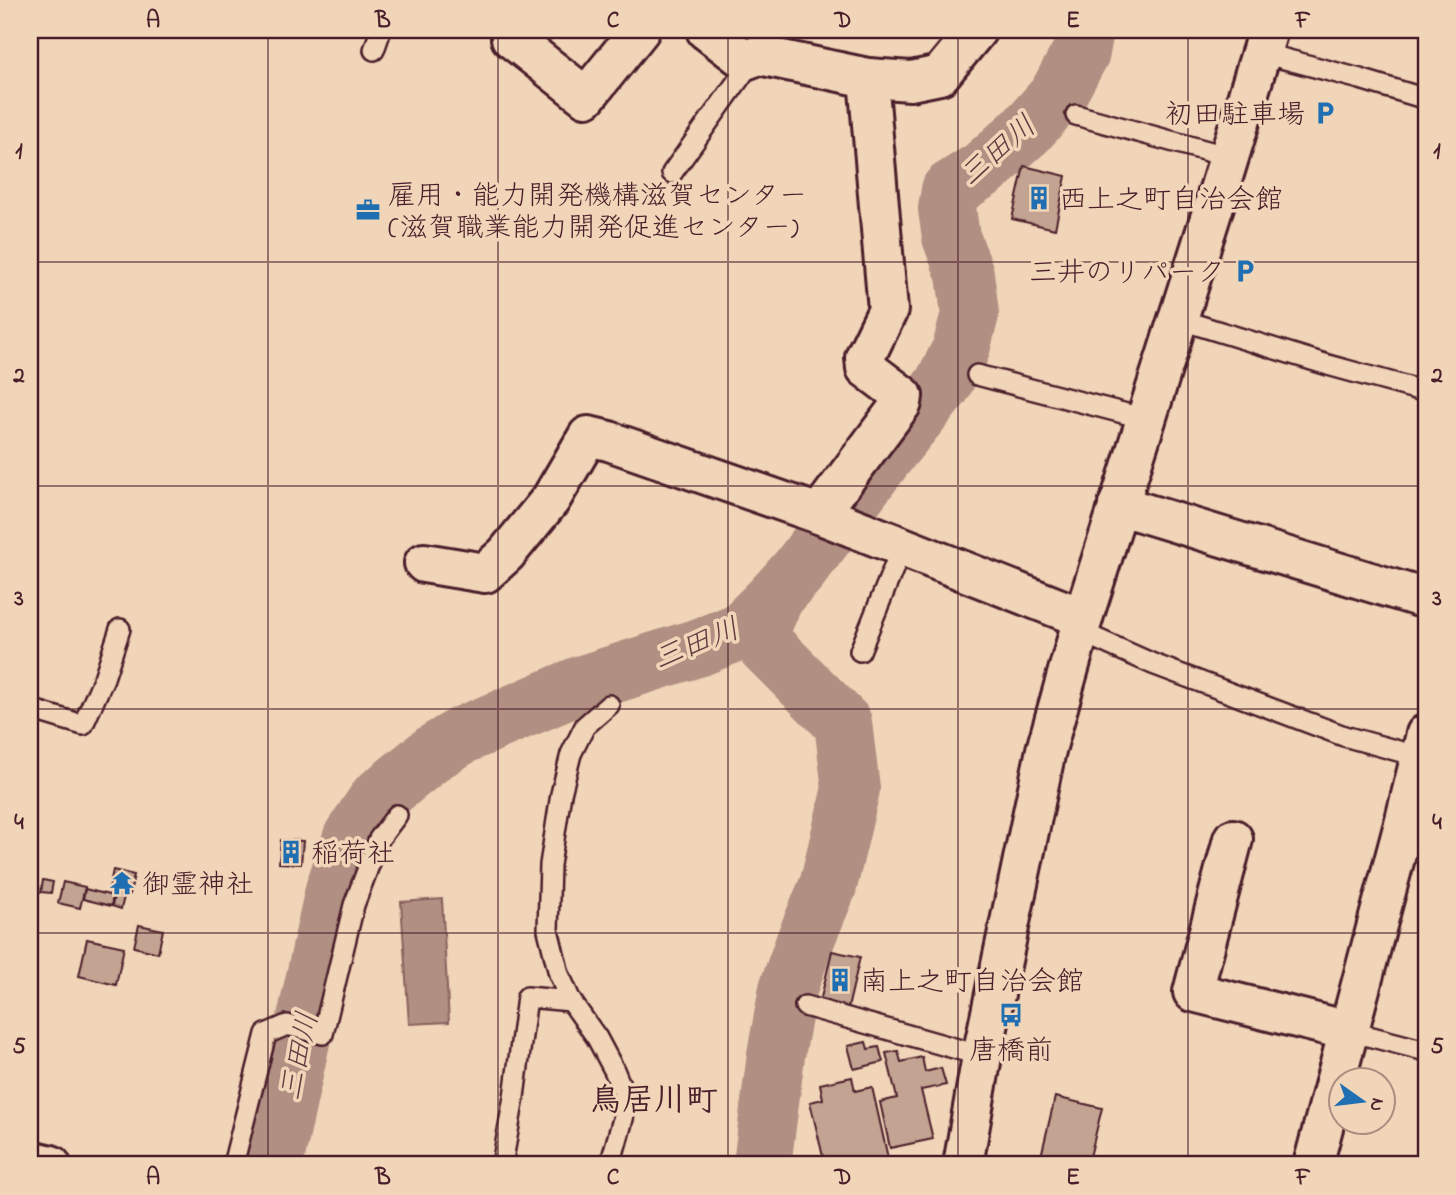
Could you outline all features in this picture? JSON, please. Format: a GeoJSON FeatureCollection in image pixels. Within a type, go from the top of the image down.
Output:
{"type":"FeatureCollection","features":[{"type":"Feature","properties":{"kind":"street"},"geometry":{"type":"LineString","coordinates":[[511,38],[586,97],[640,30]]}},
{"type":"Feature","properties":{"kind":"street"},"geometry":{"type":"LineString","coordinates":[[706,30],[745,60],[759,55],[868,78],[911,81],[940,75],[976,30]]}},
{"type":"Feature","properties":{"kind":"street"},"geometry":{"type":"LineString","coordinates":[[963,1165],[982,1056],[1046,750],[1081,624],[1265,41]]}},
{"type":"Feature","properties":{"kind":"street"},"geometry":{"type":"LineString","coordinates":[[832,519],[902,403],[903,396],[866,368],[865,357],[887,310],[868,78]]}},
{"type":"Feature","properties":{"kind":"street"},"geometry":{"type":"LineString","coordinates":[[424,563],[485,573],[506,554],[551,499],[588,436],[832,519],[1081,624]]}},
{"type":"Feature","properties":{"kind":"street"},"geometry":{"type":"LineString","coordinates":[[1118,505],[1426,599]]}},
{"type":"Feature","properties":{"kind":"street"},"geometry":{"type":"LineString","coordinates":[[1313,1165],[1349,1031],[1416,823],[1423,745]]}},
{"type":"Feature","properties":{"kind":"street"},"geometry":{"type":"LineString","coordinates":[[1233,839],[1193,992],[1349,1031]]}},
{"type":"Feature","properties":{"kind":"street"},"geometry":{"type":"LineString","coordinates":[[30,1160],[51,1165]]}},
{"type":"Feature","properties":{"kind":"lane"},"geometry":{"type":"LineString","coordinates":[[374,50],[381,30]]}},
{"type":"Feature","properties":{"kind":"lane"},"geometry":{"type":"LineString","coordinates":[[1265,41],[1360,79],[1426,99]]}},
{"type":"Feature","properties":{"kind":"lane"},"geometry":{"type":"LineString","coordinates":[[672,173],[744,72],[745,60]]}},
{"type":"Feature","properties":{"kind":"lane"},"geometry":{"type":"LineString","coordinates":[[1076,115],[1229,157]]}},
{"type":"Feature","properties":{"kind":"lane"},"geometry":{"type":"LineString","coordinates":[[1178,319],[1426,392]]}},
{"type":"Feature","properties":{"kind":"lane"},"geometry":{"type":"LineString","coordinates":[[977,375],[1146,419]]}},
{"type":"Feature","properties":{"kind":"lane"},"geometry":{"type":"LineString","coordinates":[[860,651],[902,547]]}},
{"type":"Feature","properties":{"kind":"lane"},"geometry":{"type":"LineString","coordinates":[[1081,624],[1153,664],[1344,736],[1423,745]]}},
{"type":"Feature","properties":{"kind":"lane"},"geometry":{"type":"LineString","coordinates":[[30,709],[83,725],[104,678],[120,629]]}},
{"type":"Feature","properties":{"kind":"lane"},"geometry":{"type":"LineString","coordinates":[[609,705],[585,726],[571,754],[550,865],[548,930],[559,974],[571,1001],[597,1038],[626,1099],[610,1165]]}},
{"type":"Feature","properties":{"kind":"lane"},"geometry":{"type":"LineString","coordinates":[[233,1165],[266,1034],[287,1025],[323,1034],[354,905],[379,839],[397,815]]}},
{"type":"Feature","properties":{"kind":"lane"},"geometry":{"type":"LineString","coordinates":[[502,1165],[527,997],[571,1001]]}},
{"type":"Feature","properties":{"kind":"lane"},"geometry":{"type":"LineString","coordinates":[[805,1006],[982,1056]]}},
{"type":"Feature","properties":{"kind":"lane"},"geometry":{"type":"LineString","coordinates":[[1349,1031],[1426,1051]]}},
{"type":"Feature","properties":{"kind":"shaded area"},"geometry":{"type":"Polygon","coordinates":[[[442,899],[449,1022],[409,1024],[401,902],[442,899]]]}},
{"type":"Feature","properties":{"kind":"building","name":"西上之町自治会館"},"geometry":{"type":"Polygon","coordinates":[[[1024,166],[1066,176],[1055,229],[1012,219],[1024,166]]]}},
{"type":"Feature","properties":{"kind":"building","name":"稲荷社"},"geometry":{"type":"Polygon","coordinates":[[[281,840],[303,841],[301,864],[279,863],[281,840]]]}},
{"type":"Feature","properties":{"kind":"building"},"geometry":{"type":"Polygon","coordinates":[[[113,870],[134,875],[130,894],[125,893],[121,909],[112,906],[115,891],[109,889],[113,870]]]}},
{"type":"Feature","properties":{"kind":"building"},"geometry":{"type":"Polygon","coordinates":[[[43,880],[53,882],[51,893],[41,892],[43,880]]]}},
{"type":"Feature","properties":{"kind":"building"},"geometry":{"type":"Polygon","coordinates":[[[63,882],[85,887],[80,908],[58,903],[63,882]]]}},
{"type":"Feature","properties":{"kind":"building"},"geometry":{"type":"Polygon","coordinates":[[[85,889],[113,896],[111,906],[83,899],[85,889]]]}},
{"type":"Feature","properties":{"kind":"building"},"geometry":{"type":"Polygon","coordinates":[[[139,925],[163,930],[158,953],[134,947],[139,925]]]}},
{"type":"Feature","properties":{"kind":"building"},"geometry":{"type":"Polygon","coordinates":[[[87,939],[124,947],[116,985],[79,976],[87,939]]]}},
{"type":"Feature","properties":{"kind":"building","name":"南上之町自治会館"},"geometry":{"type":"Polygon","coordinates":[[[832,951],[860,957],[848,1008],[820,1002],[832,951]]]}},
{"type":"Feature","properties":{"kind":"building"},"geometry":{"type":"Polygon","coordinates":[[[866,1042],[868,1049],[879,1047],[883,1062],[854,1069],[848,1046],[866,1042]]]}},
{"type":"Feature","properties":{"kind":"building"},"geometry":{"type":"Polygon","coordinates":[[[898,1051],[901,1062],[922,1057],[925,1072],[941,1068],[946,1085],[921,1090],[933,1139],[890,1148],[880,1102],[897,1098],[886,1053],[898,1051]]]}},
{"type":"Feature","properties":{"kind":"building"},"geometry":{"type":"Polygon","coordinates":[[[852,1077],[855,1091],[872,1087],[888,1158],[869,1162],[869,1165],[825,1165],[810,1102],[823,1099],[820,1084],[852,1077]]]}},
{"type":"Feature","properties":{"kind":"building"},"geometry":{"type":"Polygon","coordinates":[[[1055,1097],[1102,1108],[1088,1165],[1039,1165],[1055,1097]]]}},
{"type":"Feature","properties":{"kind":"waterway","name":"三田川"},"geometry":{"type":"LineString","coordinates":[[274,1165],[334,890],[352,837],[378,798],[435,752],[463,735],[580,685],[700,647],[741,631],[775,597],[942,386],[961,349],[970,314],[965,274],[951,237],[947,209],[950,190],[983,169],[1027,130],[1057,96],[1081,52],[1085,30]]}},
{"type":"Feature","properties":{"kind":"waterway"},"geometry":{"type":"LineString","coordinates":[[762,1165],[776,1055],[788,989],[828,886],[851,789],[843,723],[764,644],[760,632],[775,597]]}},
{"type":"Feature","properties":{"kind":"place","name":"初田駐車場"},"geometry":{"type":"Point","coordinates":[1325,113]}},
{"type":"Feature","properties":{"kind":"place","name":"西上之町自治会館"},"geometry":{"type":"Point","coordinates":[1039,198]}},
{"type":"Feature","properties":{"kind":"place","name":"雇用・能力開発機構滋賀センター (滋賀職業能力開発促進センター)"},"geometry":{"type":"Point","coordinates":[368,210]}},
{"type":"Feature","properties":{"kind":"place","name":"三井のリパーク"},"geometry":{"type":"Point","coordinates":[1245,271]}},
{"type":"Feature","properties":{"kind":"place","name":"稲荷社"},"geometry":{"type":"Point","coordinates":[291,852]}},
{"type":"Feature","properties":{"kind":"place","name":"御霊神社"},"geometry":{"type":"Point","coordinates":[122,883]}},
{"type":"Feature","properties":{"kind":"place","name":"南上之町自治会館"},"geometry":{"type":"Point","coordinates":[840,980]}},
{"type":"Feature","properties":{"kind":"place","name":"唐橋前"},"geometry":{"type":"Point","coordinates":[1011,1015]}},
{"type":"Feature","properties":{"kind":"district","name":"鳥居川町"},"geometry":{"type":"Point","coordinates":[654,1099]}}]}
